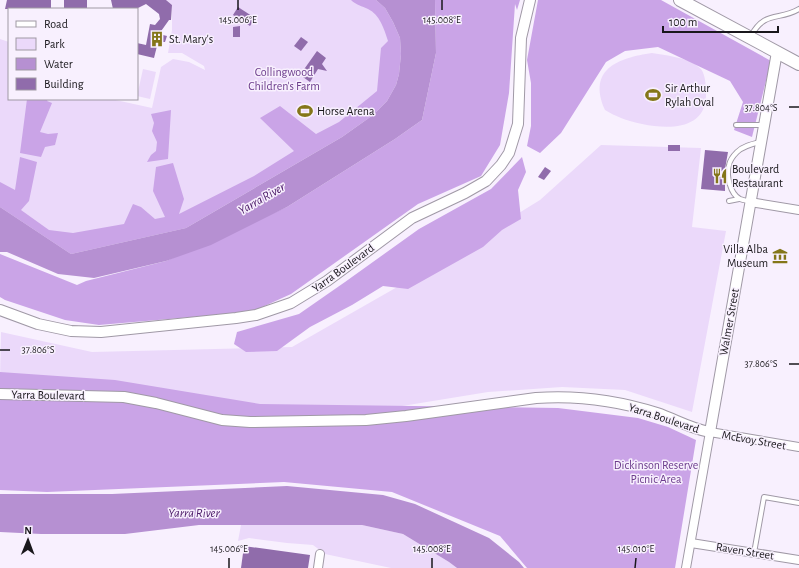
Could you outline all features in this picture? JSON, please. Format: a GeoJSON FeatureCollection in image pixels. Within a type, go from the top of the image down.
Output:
{"type":"FeatureCollection","features":[{"type":"Feature","properties":{"kind":"main road"},"geometry":{"type":"LineString","coordinates":[[680,0],[799,64]]}},
{"type":"Feature","properties":{"kind":"street","name":"Yarra Boulevard"},"geometry":{"type":"LineString","coordinates":[[0,310],[38,324],[71,331],[101,332],[256,315],[291,303],[327,281],[412,218],[465,193],[486,180],[502,165],[509,153],[518,124],[521,38],[530,0]]}},
{"type":"Feature","properties":{"kind":"street","name":"Walmer Street"},"geometry":{"type":"LineString","coordinates":[[686,568],[777,52]]}},
{"type":"Feature","properties":{"kind":"street"},"geometry":{"type":"LineString","coordinates":[[750,202],[799,210]]}},
{"type":"Feature","properties":{"kind":"street","name":"Yarra Boulevard"},"geometry":{"type":"LineString","coordinates":[[0,394],[124,397],[235,422],[366,420],[552,396],[593,399],[632,406],[658,414],[699,430],[710,432]]}},
{"type":"Feature","properties":{"kind":"street","name":"McEvoy Street"},"geometry":{"type":"LineString","coordinates":[[710,432],[799,447]]}},
{"type":"Feature","properties":{"kind":"street","name":"Raven Street"},"geometry":{"type":"LineString","coordinates":[[691,542],[799,560]]}},
{"type":"Feature","properties":{"kind":"street"},"geometry":{"type":"LineString","coordinates":[[318,568],[320,554]]}},
{"type":"Feature","properties":{"kind":"lane"},"geometry":{"type":"LineString","coordinates":[[750,38],[756,26],[766,19],[799,9]]}},
{"type":"Feature","properties":{"kind":"lane"},"geometry":{"type":"LineString","coordinates":[[736,125],[763,125]]}},
{"type":"Feature","properties":{"kind":"lane"},"geometry":{"type":"LineString","coordinates":[[750,202],[740,199],[734,194],[728,176],[728,165],[738,151],[746,146],[760,142]]}},
{"type":"Feature","properties":{"kind":"lane"},"geometry":{"type":"LineString","coordinates":[[729,201],[740,199]]}},
{"type":"Feature","properties":{"kind":"lane"},"geometry":{"type":"LineString","coordinates":[[754,553],[764,497],[799,503]]}},
{"type":"Feature","properties":{"kind":"green space","name":"Collingwood Children's Farm"},"geometry":{"type":"Polygon","coordinates":[[[166,0],[376,0],[385,8],[396,85],[186,228],[71,254],[0,207],[0,39],[8,42],[8,100],[116,100],[152,108],[161,67],[173,59],[189,62],[205,70],[204,66],[182,53],[168,53],[172,30],[172,5],[166,0]]]}},
{"type":"Feature","properties":{"kind":"green space"},"geometry":{"type":"Polygon","coordinates":[[[351,0],[376,0],[385,8],[400,38],[401,54],[399,74],[396,85],[387,101],[373,115],[342,137],[186,228],[71,254],[0,207],[0,182],[15,190],[20,157],[37,162],[29,201],[21,210],[49,230],[73,233],[124,224],[133,204],[141,207],[155,219],[165,217],[153,191],[156,167],[173,163],[184,199],[179,214],[254,176],[294,151],[260,118],[280,106],[316,134],[339,122],[377,91],[381,48],[388,41],[376,15],[351,0]]]}},
{"type":"Feature","properties":{"kind":"green space"},"geometry":{"type":"Polygon","coordinates":[[[435,0],[520,0],[517,10],[515,4],[509,93],[500,145],[481,176],[418,204],[291,294],[251,312],[99,325],[65,320],[0,297],[0,254],[77,285],[86,281],[166,261],[287,207],[395,139],[422,120],[436,53],[435,0]]]}},
{"type":"Feature","properties":{"kind":"green space"},"geometry":{"type":"Polygon","coordinates":[[[538,0],[661,0],[771,61],[752,137],[734,130],[743,102],[730,81],[658,47],[625,51],[606,62],[561,133],[540,153],[527,146],[531,126],[531,83],[527,60],[538,0]]]}},
{"type":"Feature","properties":{"kind":"green space","name":"Sir Arthur Rylah Oval"},"geometry":{"type":"Polygon","coordinates":[[[652,53],[684,59],[696,65],[703,72],[706,86],[706,96],[703,109],[696,119],[686,124],[659,127],[632,122],[605,110],[600,96],[600,84],[603,75],[617,62],[639,55],[652,53]]]}},
{"type":"Feature","properties":{"kind":"green space"},"geometry":{"type":"Polygon","coordinates":[[[143,69],[156,72],[150,99],[138,96],[143,69]]]}},
{"type":"Feature","properties":{"kind":"green space"},"geometry":{"type":"Polygon","coordinates":[[[27,100],[48,100],[52,103],[40,132],[48,134],[58,133],[55,145],[45,147],[41,157],[20,153],[27,100]]]}},
{"type":"Feature","properties":{"kind":"green space"},"geometry":{"type":"Polygon","coordinates":[[[171,110],[168,159],[147,162],[151,155],[156,151],[157,142],[152,131],[154,123],[151,114],[171,110]]]}},
{"type":"Feature","properties":{"kind":"green space"},"geometry":{"type":"Polygon","coordinates":[[[601,145],[701,148],[692,227],[726,231],[692,412],[625,390],[562,387],[488,392],[396,407],[319,416],[0,379],[1,332],[92,352],[292,347],[420,274],[540,200],[601,145]]]}},
{"type":"Feature","properties":{"kind":"green space"},"geometry":{"type":"Polygon","coordinates":[[[522,157],[526,172],[518,190],[521,219],[502,230],[483,247],[408,289],[383,286],[352,305],[310,327],[277,351],[246,352],[234,344],[237,332],[299,314],[419,229],[491,189],[522,157]]]}},
{"type":"Feature","properties":{"kind":"green space","name":"Dickinson Reserve Picnic Area"},"geometry":{"type":"Polygon","coordinates":[[[0,372],[115,380],[260,404],[558,408],[638,418],[668,427],[696,440],[675,568],[527,568],[500,536],[392,492],[284,482],[47,492],[0,490],[0,372]]]}},
{"type":"Feature","properties":{"kind":"green space"},"geometry":{"type":"Polygon","coordinates":[[[241,525],[362,525],[403,534],[457,568],[391,568],[325,554],[313,545],[249,538],[238,541],[241,525]]]}},
{"type":"Feature","properties":{"kind":"water","name":"Yarra River"},"geometry":{"type":"Polygon","coordinates":[[[376,0],[435,0],[436,53],[422,120],[395,139],[287,207],[211,245],[166,261],[94,278],[58,274],[7,252],[0,252],[0,207],[71,254],[186,228],[342,137],[373,115],[387,101],[396,85],[399,74],[401,54],[400,38],[385,8],[376,0]]]}},
{"type":"Feature","properties":{"kind":"water","name":"Yarra River"},"geometry":{"type":"Polygon","coordinates":[[[287,486],[383,495],[415,504],[489,538],[519,562],[524,568],[457,568],[403,534],[362,525],[199,525],[125,534],[41,534],[0,532],[0,494],[112,494],[287,486]]]}},
{"type":"Feature","properties":{"kind":"building"},"geometry":{"type":"Polygon","coordinates":[[[7,0],[51,0],[51,8],[5,9],[7,0]]]}},
{"type":"Feature","properties":{"kind":"building"},"geometry":{"type":"Polygon","coordinates":[[[64,0],[87,0],[87,8],[64,8],[64,0]]]}},
{"type":"Feature","properties":{"kind":"building"},"geometry":{"type":"Polygon","coordinates":[[[111,0],[166,0],[172,5],[171,20],[169,20],[159,34],[167,36],[165,42],[161,42],[160,46],[157,46],[154,58],[138,54],[138,43],[146,45],[150,24],[155,25],[160,19],[159,14],[146,4],[138,8],[113,8],[111,0]]]}},
{"type":"Feature","properties":{"kind":"building"},"geometry":{"type":"Polygon","coordinates":[[[238,7],[255,18],[250,26],[233,15],[238,7]]]}},
{"type":"Feature","properties":{"kind":"building"},"geometry":{"type":"Polygon","coordinates":[[[240,26],[240,37],[233,37],[233,27],[240,26]]]}},
{"type":"Feature","properties":{"kind":"building"},"geometry":{"type":"Polygon","coordinates":[[[301,37],[308,42],[301,51],[294,46],[301,37]]]}},
{"type":"Feature","properties":{"kind":"building"},"geometry":{"type":"Polygon","coordinates":[[[317,51],[326,58],[322,64],[327,71],[318,69],[310,82],[300,75],[317,51]]]}},
{"type":"Feature","properties":{"kind":"building"},"geometry":{"type":"Polygon","coordinates":[[[668,145],[680,145],[680,151],[668,151],[668,145]]]}},
{"type":"Feature","properties":{"kind":"building"},"geometry":{"type":"Polygon","coordinates":[[[705,150],[728,152],[725,169],[725,191],[701,189],[705,150]]]}},
{"type":"Feature","properties":{"kind":"building"},"geometry":{"type":"Polygon","coordinates":[[[545,167],[551,171],[544,180],[538,177],[545,167]]]}},
{"type":"Feature","properties":{"kind":"building"},"geometry":{"type":"Polygon","coordinates":[[[244,546],[310,555],[308,568],[241,568],[244,546]]]}},
{"type":"Feature","properties":{"kind":"place","name":"St. Mary's"},"geometry":{"type":"Point","coordinates":[157,39]}},
{"type":"Feature","properties":{"kind":"place","name":"Sir Arthur Rylah Oval"},"geometry":{"type":"Point","coordinates":[653,95]}},
{"type":"Feature","properties":{"kind":"place","name":"Horse Arena"},"geometry":{"type":"Point","coordinates":[305,111]}},
{"type":"Feature","properties":{"kind":"place","name":"Boulevard Restaurant"},"geometry":{"type":"Point","coordinates":[720,176]}},
{"type":"Feature","properties":{"kind":"place","name":"Villa Alba Museum"},"geometry":{"type":"Point","coordinates":[780,256]}}]}
